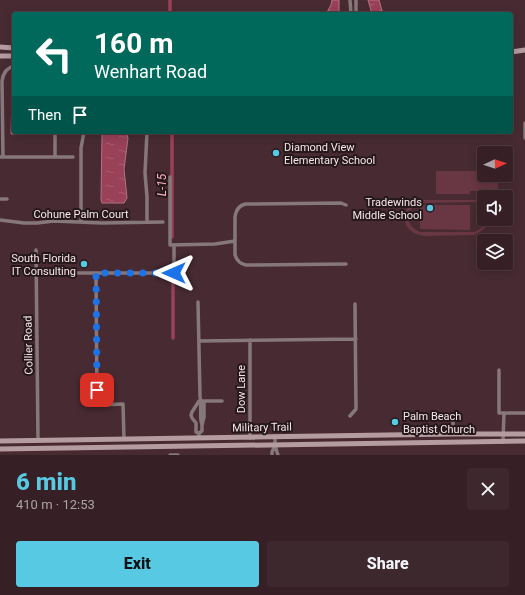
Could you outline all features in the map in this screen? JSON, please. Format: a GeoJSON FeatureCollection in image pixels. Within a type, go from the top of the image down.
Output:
{"type":"FeatureCollection","features":[{"type":"Feature","properties":{"kind":"main road"},"geometry":{"type":"LineString","coordinates":[[0,47],[12,48]]}},
{"type":"Feature","properties":{"kind":"main road"},"geometry":{"type":"LineString","coordinates":[[513,52],[525,50]]}},
{"type":"Feature","properties":{"kind":"main road"},"geometry":{"type":"LineString","coordinates":[[0,56],[12,56]]}},
{"type":"Feature","properties":{"kind":"main road","name":"Military Trail"},"geometry":{"type":"LineString","coordinates":[[0,441],[199,436],[275,438],[525,434]]}},
{"type":"Feature","properties":{"kind":"main road"},"geometry":{"type":"LineString","coordinates":[[126,447],[129,442],[159,442],[165,438]]}},
{"type":"Feature","properties":{"kind":"main road"},"geometry":{"type":"LineString","coordinates":[[78,448],[83,444],[118,444],[124,439]]}},
{"type":"Feature","properties":{"kind":"main road","name":"Military Trail"},"geometry":{"type":"LineString","coordinates":[[0,449],[525,442]]}},
{"type":"Feature","properties":{"kind":"street"},"geometry":{"type":"LineString","coordinates":[[350,0],[351,12]]}},
{"type":"Feature","properties":{"kind":"street"},"geometry":{"type":"LineString","coordinates":[[356,0],[356,12]]}},
{"type":"Feature","properties":{"kind":"street"},"geometry":{"type":"LineString","coordinates":[[12,67],[7,69],[2,75],[1,157],[74,157]]}},
{"type":"Feature","properties":{"kind":"street"},"geometry":{"type":"LineString","coordinates":[[525,123],[525,138]]}},
{"type":"Feature","properties":{"kind":"street"},"geometry":{"type":"LineString","coordinates":[[55,134],[55,157]]}},
{"type":"Feature","properties":{"kind":"street"},"geometry":{"type":"LineString","coordinates":[[81,222],[81,148],[84,134]]}},
{"type":"Feature","properties":{"kind":"street"},"geometry":{"type":"LineString","coordinates":[[147,134],[145,173],[147,222]]}},
{"type":"Feature","properties":{"kind":"street"},"geometry":{"type":"LineString","coordinates":[[66,273],[174,273],[170,177]]}},
{"type":"Feature","properties":{"kind":"street"},"geometry":{"type":"LineString","coordinates":[[0,199],[7,199]]}},
{"type":"Feature","properties":{"kind":"street"},"geometry":{"type":"LineString","coordinates":[[346,205],[341,203],[244,204],[238,208],[235,214],[236,257],[240,263],[246,266],[346,264]]}},
{"type":"Feature","properties":{"kind":"street","name":"Cohune Palm Court"},"geometry":{"type":"LineString","coordinates":[[0,220],[24,223],[54,221],[102,223],[163,222]]}},
{"type":"Feature","properties":{"kind":"street"},"geometry":{"type":"LineString","coordinates":[[172,245],[215,244],[235,241]]}},
{"type":"Feature","properties":{"kind":"street","name":"Collier Road"},"geometry":{"type":"LineString","coordinates":[[36,250],[38,440]]}},
{"type":"Feature","properties":{"kind":"street"},"geometry":{"type":"LineString","coordinates":[[96,273],[97,404],[123,404],[124,439]]}},
{"type":"Feature","properties":{"kind":"street"},"geometry":{"type":"LineString","coordinates":[[198,302],[200,396],[203,401],[201,422],[202,431],[199,436],[196,432],[196,423],[192,418],[192,412],[199,401],[203,401],[222,401]]}},
{"type":"Feature","properties":{"kind":"street"},"geometry":{"type":"LineString","coordinates":[[350,416],[356,409],[355,304]]}},
{"type":"Feature","properties":{"kind":"street"},"geometry":{"type":"LineString","coordinates":[[199,341],[356,339]]}},
{"type":"Feature","properties":{"kind":"street","name":"Dow Lane"},"geometry":{"type":"LineString","coordinates":[[250,340],[250,438]]}},
{"type":"Feature","properties":{"kind":"street"},"geometry":{"type":"LineString","coordinates":[[499,370],[499,413],[525,414]]}},
{"type":"Feature","properties":{"kind":"street"},"geometry":{"type":"LineString","coordinates":[[195,408],[203,410]]}},
{"type":"Feature","properties":{"kind":"street"},"geometry":{"type":"LineString","coordinates":[[503,442],[504,414]]}},
{"type":"Feature","properties":{"kind":"street"},"geometry":{"type":"LineString","coordinates":[[453,415],[454,434]]}},
{"type":"Feature","properties":{"kind":"street"},"geometry":{"type":"LineString","coordinates":[[275,438],[275,445],[278,455]]}},
{"type":"Feature","properties":{"kind":"street"},"geometry":{"type":"LineString","coordinates":[[272,455],[275,445]]}},
{"type":"Feature","properties":{"kind":"street"},"geometry":{"type":"LineString","coordinates":[[170,455],[178,455]]}},
{"type":"Feature","properties":{"kind":"shaded area"},"geometry":{"type":"Polygon","coordinates":[[[436,171],[477,171],[477,182],[498,182],[498,190],[470,191],[470,194],[436,194],[436,171]]]}},
{"type":"Feature","properties":{"kind":"shaded area"},"geometry":{"type":"Polygon","coordinates":[[[417,201],[477,201],[477,203],[419,203],[411,210],[408,218],[411,226],[420,232],[474,232],[483,226],[486,226],[474,235],[425,236],[417,234],[406,225],[405,214],[408,208],[417,201]]]}},
{"type":"Feature","properties":{"kind":"shaded area"},"geometry":{"type":"Polygon","coordinates":[[[420,205],[470,205],[470,230],[420,229],[420,205]]]}},
{"type":"Feature","properties":{"kind":"water"},"geometry":{"type":"Polygon","coordinates":[[[332,0],[339,0],[339,12],[327,12],[332,0]]]}},
{"type":"Feature","properties":{"kind":"water"},"geometry":{"type":"Polygon","coordinates":[[[368,0],[379,0],[382,12],[371,12],[368,0]]]}},
{"type":"Feature","properties":{"kind":"water"},"geometry":{"type":"Polygon","coordinates":[[[12,92],[12,134],[11,134],[12,92]]]}},
{"type":"Feature","properties":{"kind":"water"},"geometry":{"type":"Polygon","coordinates":[[[127,134],[128,138],[124,169],[127,198],[124,203],[102,203],[101,200],[102,135],[127,134]]]}},
{"type":"Feature","properties":{"kind":"waterway","name":"L-15"},"geometry":{"type":"LineString","coordinates":[[170,0],[170,12]]}},
{"type":"Feature","properties":{"kind":"waterway","name":"L-15"},"geometry":{"type":"LineString","coordinates":[[172,134],[172,237]]}},
{"type":"Feature","properties":{"kind":"waterway","name":"L-15"},"geometry":{"type":"LineString","coordinates":[[173,276],[173,338]]}},
{"type":"Feature","properties":{"kind":"place","name":"Diamond View Elementary School"},"geometry":{"type":"Point","coordinates":[276,153]}},
{"type":"Feature","properties":{"kind":"place","name":"Tradewinds Middle School"},"geometry":{"type":"Point","coordinates":[430,208]}},
{"type":"Feature","properties":{"kind":"place","name":"South Florida IT Consulting"},"geometry":{"type":"Point","coordinates":[84,264]}},
{"type":"Feature","properties":{"kind":"place","name":"Palm Beach Baptist Church"},"geometry":{"type":"Point","coordinates":[395,422]}},
{"type":"Feature","properties":{"kind":"route"},"geometry":{"type":"LineString","coordinates":[[97,390],[96,273],[174,273]]}}]}
